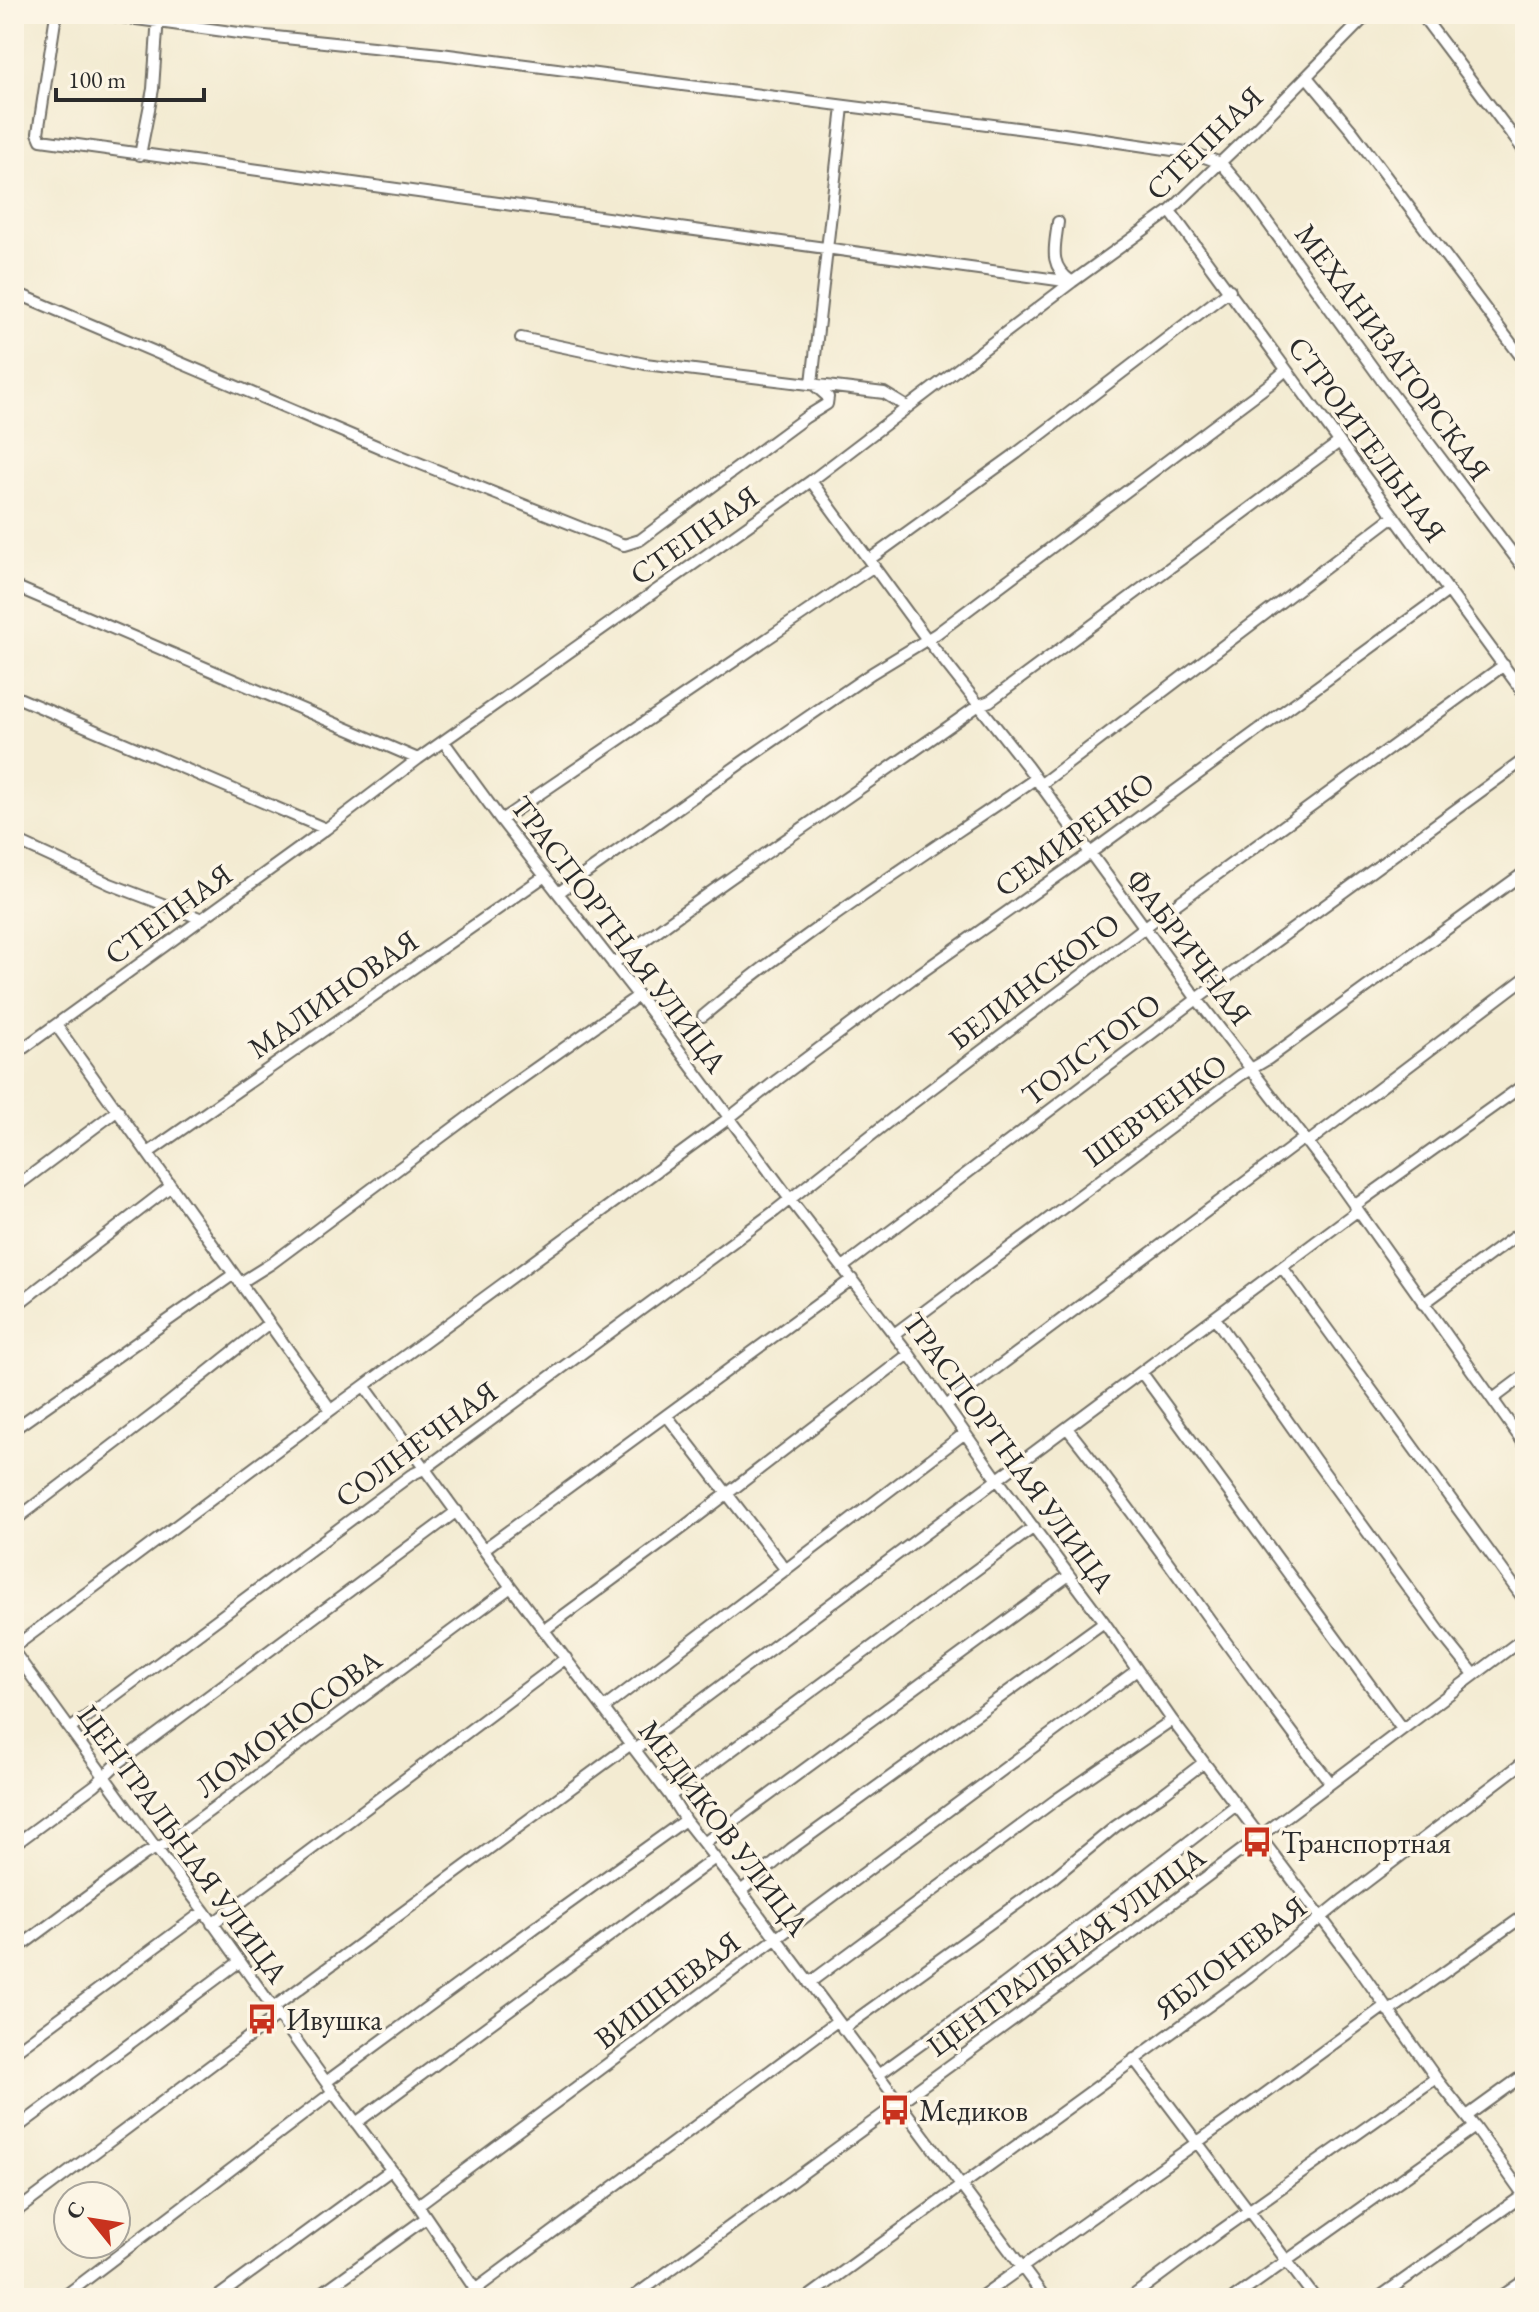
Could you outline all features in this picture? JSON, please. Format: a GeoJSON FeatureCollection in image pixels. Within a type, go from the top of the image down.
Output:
{"type":"FeatureCollection","features":[{"type":"Feature","properties":{"kind":"street"},"geometry":{"type":"LineString","coordinates":[[56,14],[38,133],[41,140],[1072,282]]}},
{"type":"Feature","properties":{"kind":"street"},"geometry":{"type":"LineString","coordinates":[[100,14],[158,17],[246,34],[441,54],[1078,136],[1193,153],[1221,163]]}},
{"type":"Feature","properties":{"kind":"street","name":"СТЕПНАЯ"},"geometry":{"type":"LineString","coordinates":[[14,1055],[418,759],[811,481],[1170,211],[1368,14]]}},
{"type":"Feature","properties":{"kind":"street"},"geometry":{"type":"LineString","coordinates":[[1421,14],[1525,152]]}},
{"type":"Feature","properties":{"kind":"street"},"geometry":{"type":"LineString","coordinates":[[140,155],[153,89],[158,17]]}},
{"type":"Feature","properties":{"kind":"street"},"geometry":{"type":"LineString","coordinates":[[1307,77],[1352,131],[1525,362]]}},
{"type":"Feature","properties":{"kind":"street"},"geometry":{"type":"LineString","coordinates":[[812,383],[843,107]]}},
{"type":"Feature","properties":{"kind":"street","name":"МЕХАНИЗАТОРСКАЯ"},"geometry":{"type":"LineString","coordinates":[[1221,163],[1525,570]]}},
{"type":"Feature","properties":{"kind":"street","name":"СТРОИТЕЛЬНАЯ"},"geometry":{"type":"LineString","coordinates":[[1170,211],[1525,695]]}},
{"type":"Feature","properties":{"kind":"street"},"geometry":{"type":"LineString","coordinates":[[1058,222],[1054,253],[1057,266],[1061,274],[1072,282]]}},
{"type":"Feature","properties":{"kind":"street"},"geometry":{"type":"LineString","coordinates":[[501,820],[872,562],[1230,290]]}},
{"type":"Feature","properties":{"kind":"street"},"geometry":{"type":"LineString","coordinates":[[14,292],[381,448],[624,545],[640,540],[827,404],[828,397],[812,383]]}},
{"type":"Feature","properties":{"kind":"street"},"geometry":{"type":"LineString","coordinates":[[521,338],[645,364],[884,393],[907,407]]}},
{"type":"Feature","properties":{"kind":"street"},"geometry":{"type":"LineString","coordinates":[[558,893],[751,756],[936,634],[1286,370]]}},
{"type":"Feature","properties":{"kind":"street"},"geometry":{"type":"LineString","coordinates":[[613,964],[696,902],[872,783],[979,705],[990,701],[1338,443]]}},
{"type":"Feature","properties":{"kind":"street","name":"ФАБРИЧНАЯ"},"geometry":{"type":"LineString","coordinates":[[811,481],[1356,1209],[1525,1445]]}},
{"type":"Feature","properties":{"kind":"street"},"geometry":{"type":"LineString","coordinates":[[703,1016],[756,971],[805,936],[1038,782],[1394,516]]}},
{"type":"Feature","properties":{"kind":"street"},"geometry":{"type":"LineString","coordinates":[[14,586],[418,759]]}},
{"type":"Feature","properties":{"kind":"street","name":"СЕМИРЕНКО"},"geometry":{"type":"LineString","coordinates":[[14,1649],[912,979],[1089,854],[1448,591]]}},
{"type":"Feature","properties":{"kind":"street","name":"БЕЛИНСКОГО"},"geometry":{"type":"LineString","coordinates":[[789,1198],[1145,927],[1504,665]]}},
{"type":"Feature","properties":{"kind":"street"},"geometry":{"type":"LineString","coordinates":[[14,696],[326,829]]}},
{"type":"Feature","properties":{"kind":"street","name":"ТРАСПОРТНАЯ УЛИЦА"},"geometry":{"type":"LineString","coordinates":[[444,742],[909,1354],[1203,1763],[1294,1880],[1524,2195]]}},
{"type":"Feature","properties":{"kind":"street","name":"ТОЛСТОГО"},"geometry":{"type":"LineString","coordinates":[[843,1267],[1197,999],[1525,759]]}},
{"type":"Feature","properties":{"kind":"street"},"geometry":{"type":"LineString","coordinates":[[14,842],[110,884],[202,919]]}},
{"type":"Feature","properties":{"kind":"street","name":"ШЕВЧЕНКО"},"geometry":{"type":"LineString","coordinates":[[894,1334],[1251,1069],[1525,872]]}},
{"type":"Feature","properties":{"kind":"street","name":"МАЛИНОВАЯ"},"geometry":{"type":"LineString","coordinates":[[148,1153],[545,876]]}},
{"type":"Feature","properties":{"kind":"street"},"geometry":{"type":"LineString","coordinates":[[946,1406],[1525,978]]}},
{"type":"Feature","properties":{"kind":"street"},"geometry":{"type":"LineString","coordinates":[[14,1429],[237,1278],[272,1263],[495,1097],[638,996]]}},
{"type":"Feature","properties":{"kind":"street"},"geometry":{"type":"LineString","coordinates":[[56,1025],[331,1410]]}},
{"type":"Feature","properties":{"kind":"street"},"geometry":{"type":"LineString","coordinates":[[14,2213],[276,2012],[998,1480],[1525,1084]]}},
{"type":"Feature","properties":{"kind":"street"},"geometry":{"type":"LineString","coordinates":[[14,1188],[118,1110]]}},
{"type":"Feature","properties":{"kind":"street"},"geometry":{"type":"LineString","coordinates":[[14,1307],[171,1186]]}},
{"type":"Feature","properties":{"kind":"street","name":"СОЛНЕЧНАЯ"},"geometry":{"type":"LineString","coordinates":[[70,1729],[411,1475],[426,1468],[664,1294],[789,1198]]}},
{"type":"Feature","properties":{"kind":"street"},"geometry":{"type":"LineString","coordinates":[[1423,1304],[1525,1229]]}},
{"type":"Feature","properties":{"kind":"street"},"geometry":{"type":"LineString","coordinates":[[1282,1267],[1525,1601]]}},
{"type":"Feature","properties":{"kind":"street"},"geometry":{"type":"LineString","coordinates":[[484,1549],[852,1279]]}},
{"type":"Feature","properties":{"kind":"street"},"geometry":{"type":"LineString","coordinates":[[1215,1318],[1315,1460],[1474,1674]]}},
{"type":"Feature","properties":{"kind":"street"},"geometry":{"type":"LineString","coordinates":[[14,1521],[269,1323]]}},
{"type":"Feature","properties":{"kind":"street"},"geometry":{"type":"LineString","coordinates":[[544,1630],[909,1354]]}},
{"type":"Feature","properties":{"kind":"street"},"geometry":{"type":"LineString","coordinates":[[1142,1373],[1402,1729]]}},
{"type":"Feature","properties":{"kind":"street"},"geometry":{"type":"LineString","coordinates":[[1493,1399],[1525,1375]]}},
{"type":"Feature","properties":{"kind":"street","name":"МЕДИКОВ УЛИЦА"},"geometry":{"type":"LineString","coordinates":[[365,1387],[511,1587],[1045,2298]]}},
{"type":"Feature","properties":{"kind":"street"},"geometry":{"type":"LineString","coordinates":[[667,1416],[786,1570]]}},
{"type":"Feature","properties":{"kind":"street"},"geometry":{"type":"LineString","coordinates":[[1067,1428],[1138,1518],[1330,1782]]}},
{"type":"Feature","properties":{"kind":"street"},"geometry":{"type":"LineString","coordinates":[[604,1708],[965,1433]]}},
{"type":"Feature","properties":{"kind":"street"},"geometry":{"type":"LineString","coordinates":[[14,1845],[82,1796],[117,1764],[457,1511]]}},
{"type":"Feature","properties":{"kind":"street"},"geometry":{"type":"LineString","coordinates":[[670,1796],[1034,1527]]}},
{"type":"Feature","properties":{"kind":"street"},"geometry":{"type":"LineString","coordinates":[[704,1843],[1069,1575]]}},
{"type":"Feature","properties":{"kind":"street","name":"ЛОМОНОСОВА"},"geometry":{"type":"LineString","coordinates":[[14,1951],[165,1844],[511,1587]]}},
{"type":"Feature","properties":{"kind":"street"},"geometry":{"type":"LineString","coordinates":[[741,1891],[791,1849],[1104,1622]]}},
{"type":"Feature","properties":{"kind":"street","name":"ЦЕНТРАЛЬНАЯ УЛИЦА"},"geometry":{"type":"LineString","coordinates":[[632,2298],[1260,1838],[1525,1637]]}},
{"type":"Feature","properties":{"kind":"street","name":"ЦЕНТРАЛЬНАЯ УЛИЦА"},"geometry":{"type":"LineString","coordinates":[[14,1649],[418,2205],[478,2294]]}},
{"type":"Feature","properties":{"kind":"street"},"geometry":{"type":"LineString","coordinates":[[212,1924],[566,1658]]}},
{"type":"Feature","properties":{"kind":"street","name":"ВИШНЕВАЯ"},"geometry":{"type":"LineString","coordinates":[[418,2205],[1137,1670]]}},
{"type":"Feature","properties":{"kind":"street"},"geometry":{"type":"LineString","coordinates":[[809,1983],[1057,1799],[1172,1720]]}},
{"type":"Feature","properties":{"kind":"street","name":"ЯБЛОНЕВАЯ"},"geometry":{"type":"LineString","coordinates":[[807,2298],[1248,1977],[1525,1761]]}},
{"type":"Feature","properties":{"kind":"street"},"geometry":{"type":"LineString","coordinates":[[464,2298],[478,2294],[840,2025],[1053,1878],[1116,1826],[1203,1763]]}},
{"type":"Feature","properties":{"kind":"street"},"geometry":{"type":"LineString","coordinates":[[878,2075],[992,1993],[1235,1806]]}},
{"type":"Feature","properties":{"kind":"street"},"geometry":{"type":"LineString","coordinates":[[326,2082],[685,1820]]}},
{"type":"Feature","properties":{"kind":"street"},"geometry":{"type":"LineString","coordinates":[[356,2123],[715,1858]]}},
{"type":"Feature","properties":{"kind":"street"},"geometry":{"type":"LineString","coordinates":[[14,2052],[204,1911]]}},
{"type":"Feature","properties":{"kind":"street"},"geometry":{"type":"LineString","coordinates":[[979,2298],[1386,2008],[1525,1915]]}},
{"type":"Feature","properties":{"kind":"street"},"geometry":{"type":"LineString","coordinates":[[14,2130],[239,1962]]}},
{"type":"Feature","properties":{"kind":"street"},"geometry":{"type":"LineString","coordinates":[[1134,2059],[1315,2298]]}},
{"type":"Feature","properties":{"kind":"street"},"geometry":{"type":"LineString","coordinates":[[1467,2116],[1525,2074]]}},
{"type":"Feature","properties":{"kind":"street"},"geometry":{"type":"LineString","coordinates":[[1130,2298],[1436,2078]]}},
{"type":"Feature","properties":{"kind":"street"},"geometry":{"type":"LineString","coordinates":[[62,2298],[333,2092]]}},
{"type":"Feature","properties":{"kind":"street"},"geometry":{"type":"LineString","coordinates":[[1234,2298],[1475,2127]]}},
{"type":"Feature","properties":{"kind":"street"},"geometry":{"type":"LineString","coordinates":[[216,2298],[391,2170]]}},
{"type":"Feature","properties":{"kind":"street"},"geometry":{"type":"LineString","coordinates":[[1378,2298],[1524,2195]]}},
{"type":"Feature","properties":{"kind":"street"},"geometry":{"type":"LineString","coordinates":[[315,2298],[426,2218]]}},
{"type":"Feature","properties":{"kind":"street"},"geometry":{"type":"LineString","coordinates":[[1499,2298],[1525,2280]]}},
{"type":"Feature","properties":{"kind":"place","name":"Транспортная"},"geometry":{"type":"Point","coordinates":[1257,1842]}},
{"type":"Feature","properties":{"kind":"place","name":"Ивушка"},"geometry":{"type":"Point","coordinates":[262,2019]}},
{"type":"Feature","properties":{"kind":"place","name":"Медиков"},"geometry":{"type":"Point","coordinates":[895,2110]}}]}
